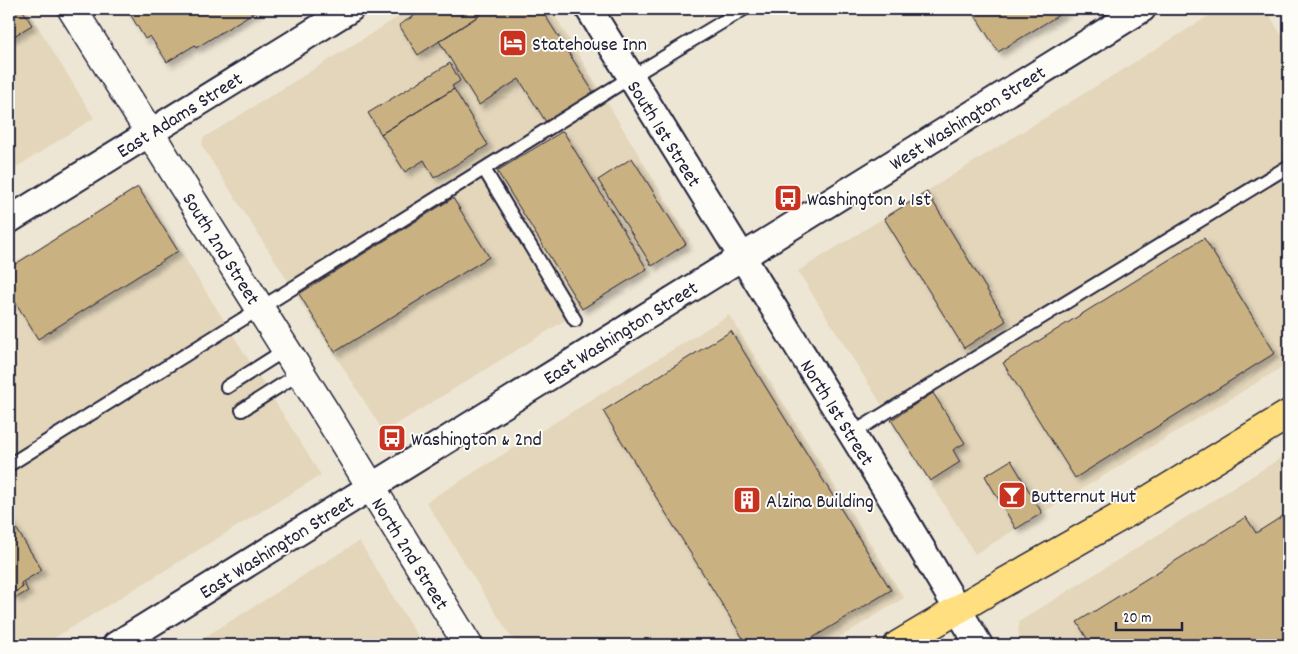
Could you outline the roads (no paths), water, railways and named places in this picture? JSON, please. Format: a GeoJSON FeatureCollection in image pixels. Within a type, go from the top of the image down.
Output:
{"type":"FeatureCollection","features":[{"type":"Feature","properties":{"kind":"main road","name":"South 2nd Street"},"geometry":{"type":"LineString","coordinates":[[72,9],[370,487]]}},
{"type":"Feature","properties":{"kind":"main road"},"geometry":{"type":"LineString","coordinates":[[898,645],[1127,513],[1289,414]]}},
{"type":"Feature","properties":{"kind":"main road","name":"North 2nd Street"},"geometry":{"type":"LineString","coordinates":[[370,487],[468,645]]}},
{"type":"Feature","properties":{"kind":"street","name":"East Adams Street"},"geometry":{"type":"LineString","coordinates":[[9,220],[350,9]]}},
{"type":"Feature","properties":{"kind":"street","name":"South 1st Street"},"geometry":{"type":"LineString","coordinates":[[589,9],[741,257]]}},
{"type":"Feature","properties":{"kind":"street","name":"West Washington Street"},"geometry":{"type":"LineString","coordinates":[[741,257],[1142,9]]}},
{"type":"Feature","properties":{"kind":"street","name":"North 1st Street"},"geometry":{"type":"LineString","coordinates":[[741,257],[979,645]]}},
{"type":"Feature","properties":{"kind":"street","name":"East Washington Street"},"geometry":{"type":"LineString","coordinates":[[116,645],[741,257]]}},
{"type":"Feature","properties":{"kind":"lane"},"geometry":{"type":"LineString","coordinates":[[9,465],[631,77],[744,9]]}},
{"type":"Feature","properties":{"kind":"lane"},"geometry":{"type":"LineString","coordinates":[[851,434],[1289,166]]}},
{"type":"Feature","properties":{"kind":"lane"},"geometry":{"type":"LineString","coordinates":[[484,169],[575,320]]}},
{"type":"Feature","properties":{"kind":"lane"},"geometry":{"type":"LineString","coordinates":[[227,387],[285,350]]}},
{"type":"Feature","properties":{"kind":"lane"},"geometry":{"type":"LineString","coordinates":[[242,410],[300,373]]}},
{"type":"Feature","properties":{"kind":"place","name":"Statehouse Inn"},"geometry":{"type":"Point","coordinates":[513,43]}},
{"type":"Feature","properties":{"kind":"place","name":"Washington & 1st"},"geometry":{"type":"Point","coordinates":[788,198]}},
{"type":"Feature","properties":{"kind":"place","name":"Washington & 2nd"},"geometry":{"type":"Point","coordinates":[392,438]}},
{"type":"Feature","properties":{"kind":"place","name":"Butternut Hut"},"geometry":{"type":"Point","coordinates":[1012,495]}},
{"type":"Feature","properties":{"kind":"place","name":"Alzina Building"},"geometry":{"type":"Point","coordinates":[747,500]}}]}
